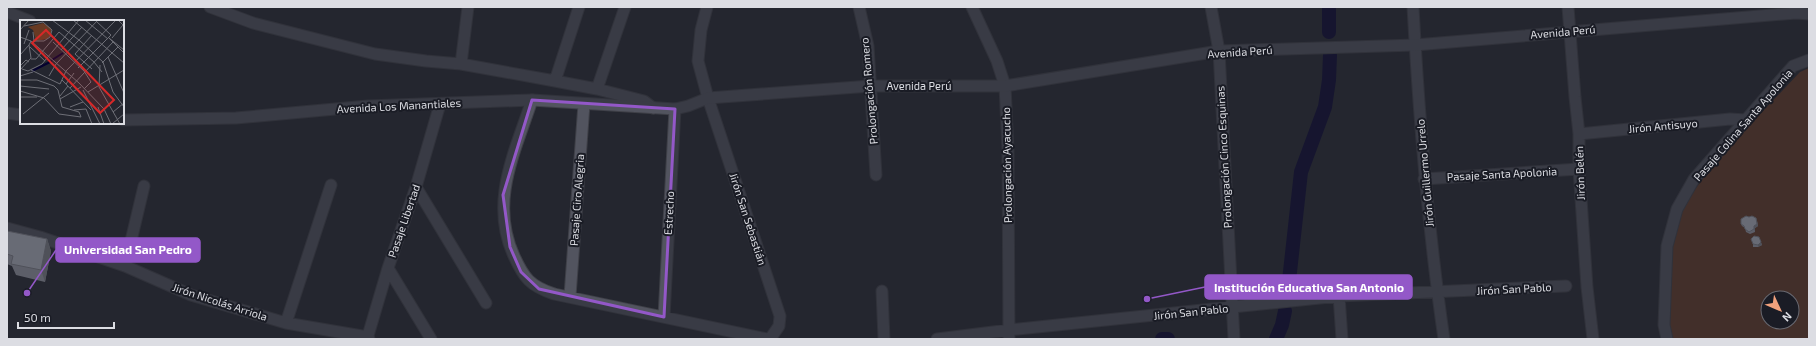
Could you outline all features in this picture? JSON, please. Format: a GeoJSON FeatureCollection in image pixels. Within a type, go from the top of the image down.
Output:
{"type":"FeatureCollection","features":[{"type":"Feature","properties":{"kind":"street"},"geometry":{"type":"LineString","coordinates":[[210,7],[254,23],[375,54],[461,64],[555,80],[644,101],[653,108]]}},
{"type":"Feature","properties":{"kind":"street"},"geometry":{"type":"LineString","coordinates":[[461,64],[468,7]]}},
{"type":"Feature","properties":{"kind":"street"},"geometry":{"type":"LineString","coordinates":[[555,80],[579,7]]}},
{"type":"Feature","properties":{"kind":"street"},"geometry":{"type":"LineString","coordinates":[[597,89],[625,7]]}},
{"type":"Feature","properties":{"kind":"street","name":"Jirón San Sebastián"},"geometry":{"type":"LineString","coordinates":[[708,7],[701,30],[698,61],[708,98],[780,316],[779,326],[769,339]]}},
{"type":"Feature","properties":{"kind":"street","name":"Prolongación Romero"},"geometry":{"type":"LineString","coordinates":[[859,7],[868,46],[876,175]]}},
{"type":"Feature","properties":{"kind":"street","name":"Prolongación Ayacucho"},"geometry":{"type":"LineString","coordinates":[[972,7],[997,61],[1005,86],[1008,150],[1010,334]]}},
{"type":"Feature","properties":{"kind":"street","name":"Prolongación Cinco Esquinas"},"geometry":{"type":"LineString","coordinates":[[1211,7],[1219,51],[1234,339]]}},
{"type":"Feature","properties":{"kind":"street","name":"Jirón Guillermo Urrelo"},"geometry":{"type":"LineString","coordinates":[[1413,7],[1424,179],[1444,339]]}},
{"type":"Feature","properties":{"kind":"street","name":"Jirón Belén"},"geometry":{"type":"LineString","coordinates":[[1568,7],[1579,134],[1579,169],[1587,286],[1593,339]]}},
{"type":"Feature","properties":{"kind":"street"},"geometry":{"type":"LineString","coordinates":[[7,12],[27,20]]}},
{"type":"Feature","properties":{"kind":"street","name":"Avenida Perú"},"geometry":{"type":"LineString","coordinates":[[675,108],[688,106],[708,98],[871,86],[1005,86],[1219,51],[1415,45],[1796,13],[1809,14]]}},
{"type":"Feature","properties":{"kind":"street","name":"Pasaje Colina Santa Apolonia"},"geometry":{"type":"LineString","coordinates":[[1667,339],[1664,325],[1667,246],[1677,209],[1694,180],[1746,120],[1794,66],[1809,60]]}},
{"type":"Feature","properties":{"kind":"street"},"geometry":{"type":"LineString","coordinates":[[532,100],[503,194],[505,230],[510,247],[521,272],[529,282],[546,292],[769,339]]}},
{"type":"Feature","properties":{"kind":"street","name":"Avenida Los Manantiales"},"geometry":{"type":"LineString","coordinates":[[124,120],[236,118],[368,106],[532,100],[653,108],[675,108]]}},
{"type":"Feature","properties":{"kind":"street","name":"Pasaje Libertad"},"geometry":{"type":"LineString","coordinates":[[368,338],[388,268],[416,187],[440,104]]}},
{"type":"Feature","properties":{"kind":"street","name":"Pasaje Ciro Alegria"},"geometry":{"type":"LineString","coordinates":[[570,296],[584,104]]}},
{"type":"Feature","properties":{"kind":"street","name":"Estrecho"},"geometry":{"type":"LineString","coordinates":[[664,317],[675,108]]}},
{"type":"Feature","properties":{"kind":"street"},"geometry":{"type":"LineString","coordinates":[[7,113],[20,115]]}},
{"type":"Feature","properties":{"kind":"street","name":"Jirón Antisuyo"},"geometry":{"type":"LineString","coordinates":[[1579,134],[1730,119],[1746,120]]}},
{"type":"Feature","properties":{"kind":"street","name":"Pasaje Santa Apolonia"},"geometry":{"type":"LineString","coordinates":[[1424,179],[1579,169]]}},
{"type":"Feature","properties":{"kind":"street"},"geometry":{"type":"LineString","coordinates":[[286,323],[331,185]]}},
{"type":"Feature","properties":{"kind":"street"},"geometry":{"type":"LineString","coordinates":[[125,266],[144,186]]}},
{"type":"Feature","properties":{"kind":"street"},"geometry":{"type":"LineString","coordinates":[[416,187],[486,302]]}},
{"type":"Feature","properties":{"kind":"street","name":"Jirón Nicolás Arriola"},"geometry":{"type":"LineString","coordinates":[[7,228],[40,237],[125,266],[191,295],[286,323],[368,338]]}},
{"type":"Feature","properties":{"kind":"street"},"geometry":{"type":"LineString","coordinates":[[388,268],[431,339]]}},
{"type":"Feature","properties":{"kind":"street","name":"Jirón San Pablo"},"geometry":{"type":"LineString","coordinates":[[937,339],[1010,334],[1339,296],[1566,286]]}},
{"type":"Feature","properties":{"kind":"street"},"geometry":{"type":"LineString","coordinates":[[882,291],[884,339]]}},
{"type":"Feature","properties":{"kind":"street"},"geometry":{"type":"LineString","coordinates":[[1339,296],[1342,339]]}},
{"type":"Feature","properties":{"kind":"highlighted area"},"geometry":{"type":"Polygon","coordinates":[[[532,100],[675,109],[664,317],[539,289],[521,272],[510,247],[503,195],[532,100]]]}},
{"type":"Feature","properties":{"kind":"shaded area"},"geometry":{"type":"Polygon","coordinates":[[[1809,68],[1809,339],[1673,339],[1670,326],[1671,252],[1680,211],[1701,181],[1727,149],[1800,72],[1809,68]]]}},
{"type":"Feature","properties":{"kind":"building"},"geometry":{"type":"Polygon","coordinates":[[[1746,216],[1756,218],[1757,224],[1754,226],[1754,229],[1749,232],[1741,224],[1741,219],[1746,216]]]}},
{"type":"Feature","properties":{"kind":"building"},"geometry":{"type":"Polygon","coordinates":[[[7,231],[47,239],[41,270],[11,264],[13,256],[7,254],[7,231]]]}},
{"type":"Feature","properties":{"kind":"building"},"geometry":{"type":"Polygon","coordinates":[[[1754,236],[1759,237],[1761,242],[1758,245],[1753,244],[1751,239],[1754,236]]]}},
{"type":"Feature","properties":{"kind":"waterway"},"geometry":{"type":"LineString","coordinates":[[1329,7],[1329,32]]}},
{"type":"Feature","properties":{"kind":"waterway"},"geometry":{"type":"LineString","coordinates":[[1288,290],[1301,172],[1325,107],[1329,80],[1330,55]]}},
{"type":"Feature","properties":{"kind":"waterway"},"geometry":{"type":"LineString","coordinates":[[1276,339],[1282,325],[1285,311]]}},
{"type":"Feature","properties":{"kind":"waterway"},"geometry":{"type":"LineString","coordinates":[[1162,339],[1168,339]]}},
{"type":"Feature","properties":{"kind":"place","name":"Universidad San Pedro"},"geometry":{"type":"Point","coordinates":[27,293]}},
{"type":"Feature","properties":{"kind":"place","name":"Institución Educativa San Antonio"},"geometry":{"type":"Point","coordinates":[1147,299]}}]}
